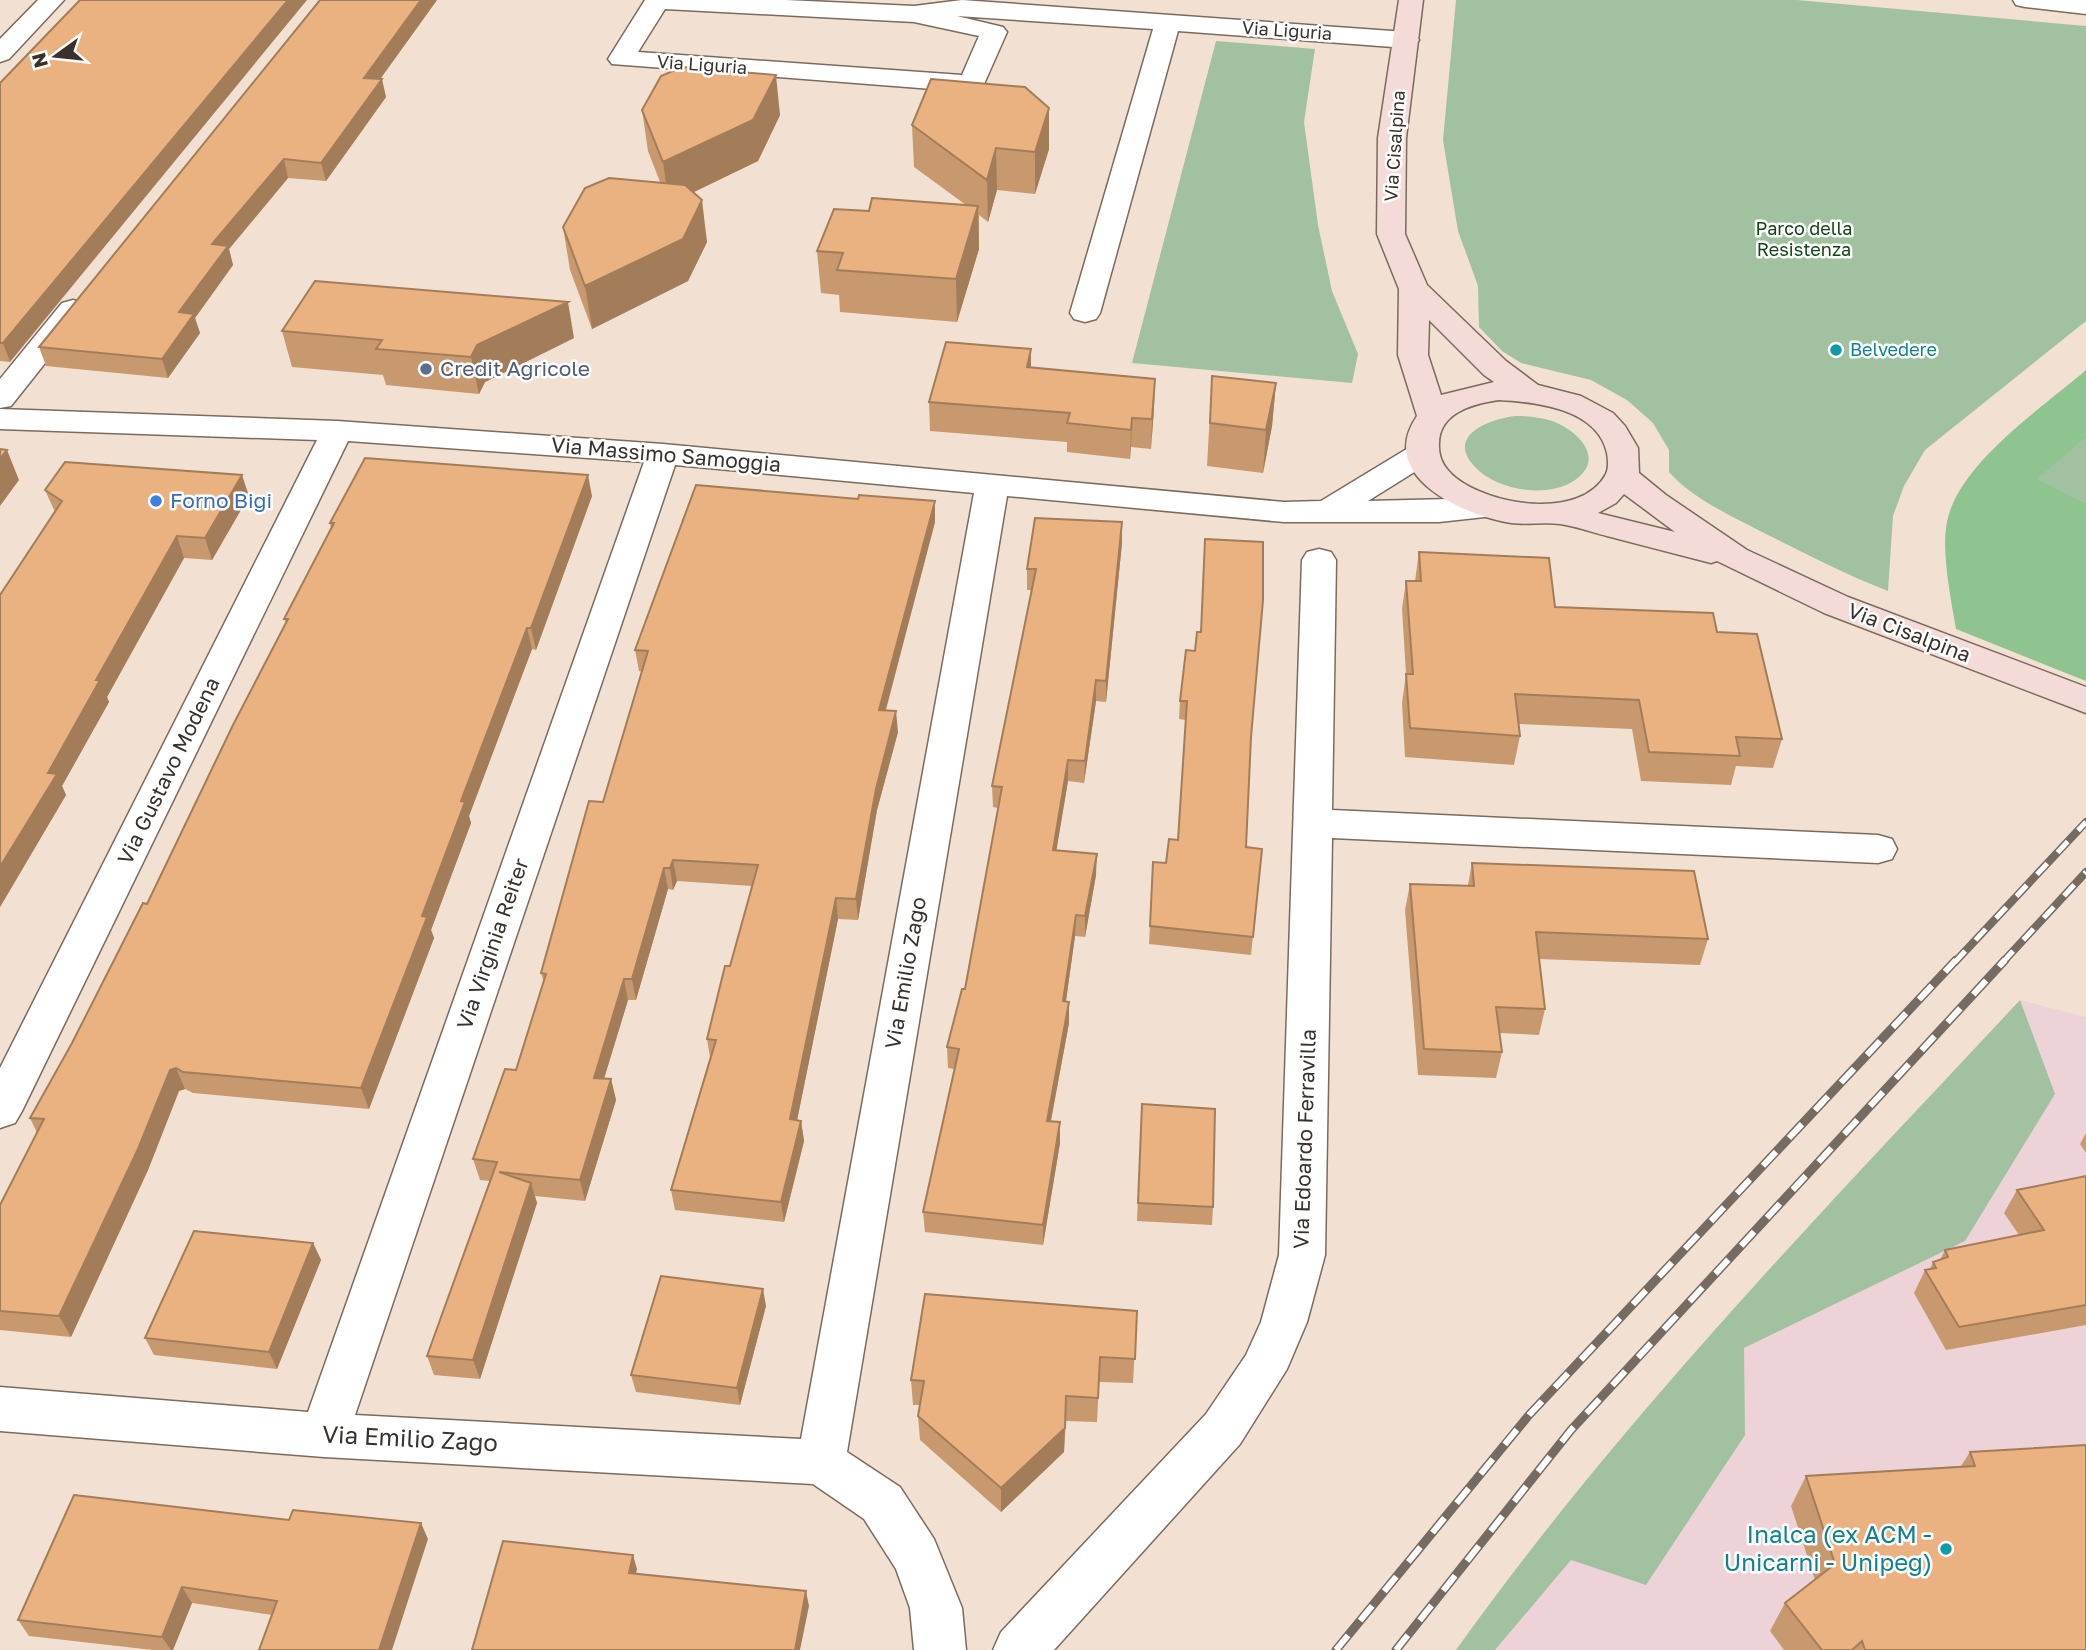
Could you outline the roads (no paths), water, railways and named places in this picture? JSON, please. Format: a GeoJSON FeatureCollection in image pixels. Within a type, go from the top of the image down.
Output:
{"type":"FeatureCollection","features":[{"type":"Feature","properties":{"kind":"main road","name":"Via Cisalpina"},"geometry":{"type":"LineString","coordinates":[[1411,0],[1392,138],[1391,234],[1413,289],[1413,355],[1432,415],[1450,403],[1472,395],[1499,391],[1527,392],[1556,398],[1582,408],[1604,422],[1619,439],[1625,457],[1622,475],[1609,493],[1587,506],[1557,513],[1524,514],[1491,508],[1466,498],[1444,485],[1430,470],[1421,454]]}},
{"type":"Feature","properties":{"kind":"main road","name":"Via Cisalpina"},"geometry":{"type":"LineString","coordinates":[[1413,289],[1494,368],[1527,392]]}},
{"type":"Feature","properties":{"kind":"main road"},"geometry":{"type":"LineString","coordinates":[[1421,454],[1421,433],[1432,415]]}},
{"type":"Feature","properties":{"kind":"main road","name":"Via Cisalpina"},"geometry":{"type":"LineString","coordinates":[[1622,475],[1654,502],[1735,558],[1836,605],[2086,701]]}},
{"type":"Feature","properties":{"kind":"main road","name":"Via Cisalpina"},"geometry":{"type":"LineString","coordinates":[[1557,513],[1735,558]]}},
{"type":"Feature","properties":{"kind":"street"},"geometry":{"type":"LineString","coordinates":[[2025,0],[2086,6]]}},
{"type":"Feature","properties":{"kind":"street","name":"Via Liguria"},"geometry":{"type":"LineString","coordinates":[[914,13],[993,32],[971,84],[621,59],[657,2],[914,13],[962,8],[1406,40]]}},
{"type":"Feature","properties":{"kind":"street"},"geometry":{"type":"LineString","coordinates":[[0,14],[44,8]]}},
{"type":"Feature","properties":{"kind":"street"},"geometry":{"type":"LineString","coordinates":[[0,54],[44,8]]}},
{"type":"Feature","properties":{"kind":"street"},"geometry":{"type":"LineString","coordinates":[[1085,313],[1168,22]]}},
{"type":"Feature","properties":{"kind":"street"},"geometry":{"type":"LineString","coordinates":[[0,400],[89,289]]}},
{"type":"Feature","properties":{"kind":"street","name":"Via Massimo Samoggia"},"geometry":{"type":"LineString","coordinates":[[0,419],[337,431],[663,454],[1284,513],[1330,510],[1371,514],[1448,513],[1491,508]]}},
{"type":"Feature","properties":{"kind":"street","name":"Via Gustavo Modena"},"geometry":{"type":"LineString","coordinates":[[0,1111],[337,431]]}},
{"type":"Feature","properties":{"kind":"street","name":"Via Virginia Reiter"},"geometry":{"type":"LineString","coordinates":[[324,1435],[663,454]]}},
{"type":"Feature","properties":{"kind":"street","name":"Via Massimo Samoggia"},"geometry":{"type":"LineString","coordinates":[[1330,510],[1421,454]]}},
{"type":"Feature","properties":{"kind":"street","name":"Via Emilio Zago"},"geometry":{"type":"LineString","coordinates":[[0,1409],[324,1435],[821,1462],[992,485]]}},
{"type":"Feature","properties":{"kind":"street","name":"Via Edoardo Ferravilla"},"geometry":{"type":"LineString","coordinates":[[1019,1650],[1223,1429],[1263,1369],[1284,1322],[1302,1255],[1319,560]]}},
{"type":"Feature","properties":{"kind":"street"},"geometry":{"type":"LineString","coordinates":[[1314,823],[1878,849]]}},
{"type":"Feature","properties":{"kind":"street"},"geometry":{"type":"LineString","coordinates":[[821,1462],[882,1503],[916,1556],[936,1608],[940,1650]]}},
{"type":"Feature","properties":{"kind":"railway"},"geometry":{"type":"LineString","coordinates":[[1955,962],[2086,822]]}},
{"type":"Feature","properties":{"kind":"railway"},"geometry":{"type":"LineString","coordinates":[[2003,962],[2086,872]]}},
{"type":"Feature","properties":{"kind":"railway"},"geometry":{"type":"LineString","coordinates":[[1336,1650],[1529,1415],[1956,960]]}},
{"type":"Feature","properties":{"kind":"railway"},"geometry":{"type":"LineString","coordinates":[[1396,1650],[1571,1430],[2005,960]]}},
{"type":"Feature","properties":{"kind":"place","name":"Belvedere"},"geometry":{"type":"Point","coordinates":[1836,350]}},
{"type":"Feature","properties":{"kind":"place","name":"Credit Agricole"},"geometry":{"type":"Point","coordinates":[426,369]}},
{"type":"Feature","properties":{"kind":"place","name":"Forno Bigi"},"geometry":{"type":"Point","coordinates":[156,501]}},
{"type":"Feature","properties":{"kind":"place","name":"Inalca (ex ACM - Unicarni - Unipeg)"},"geometry":{"type":"Point","coordinates":[1946,1549]}},
{"type":"Feature","properties":{"kind":"park label","name":"Parco della Resistenza"},"geometry":{"type":"Point","coordinates":[1804,239]}}]}
